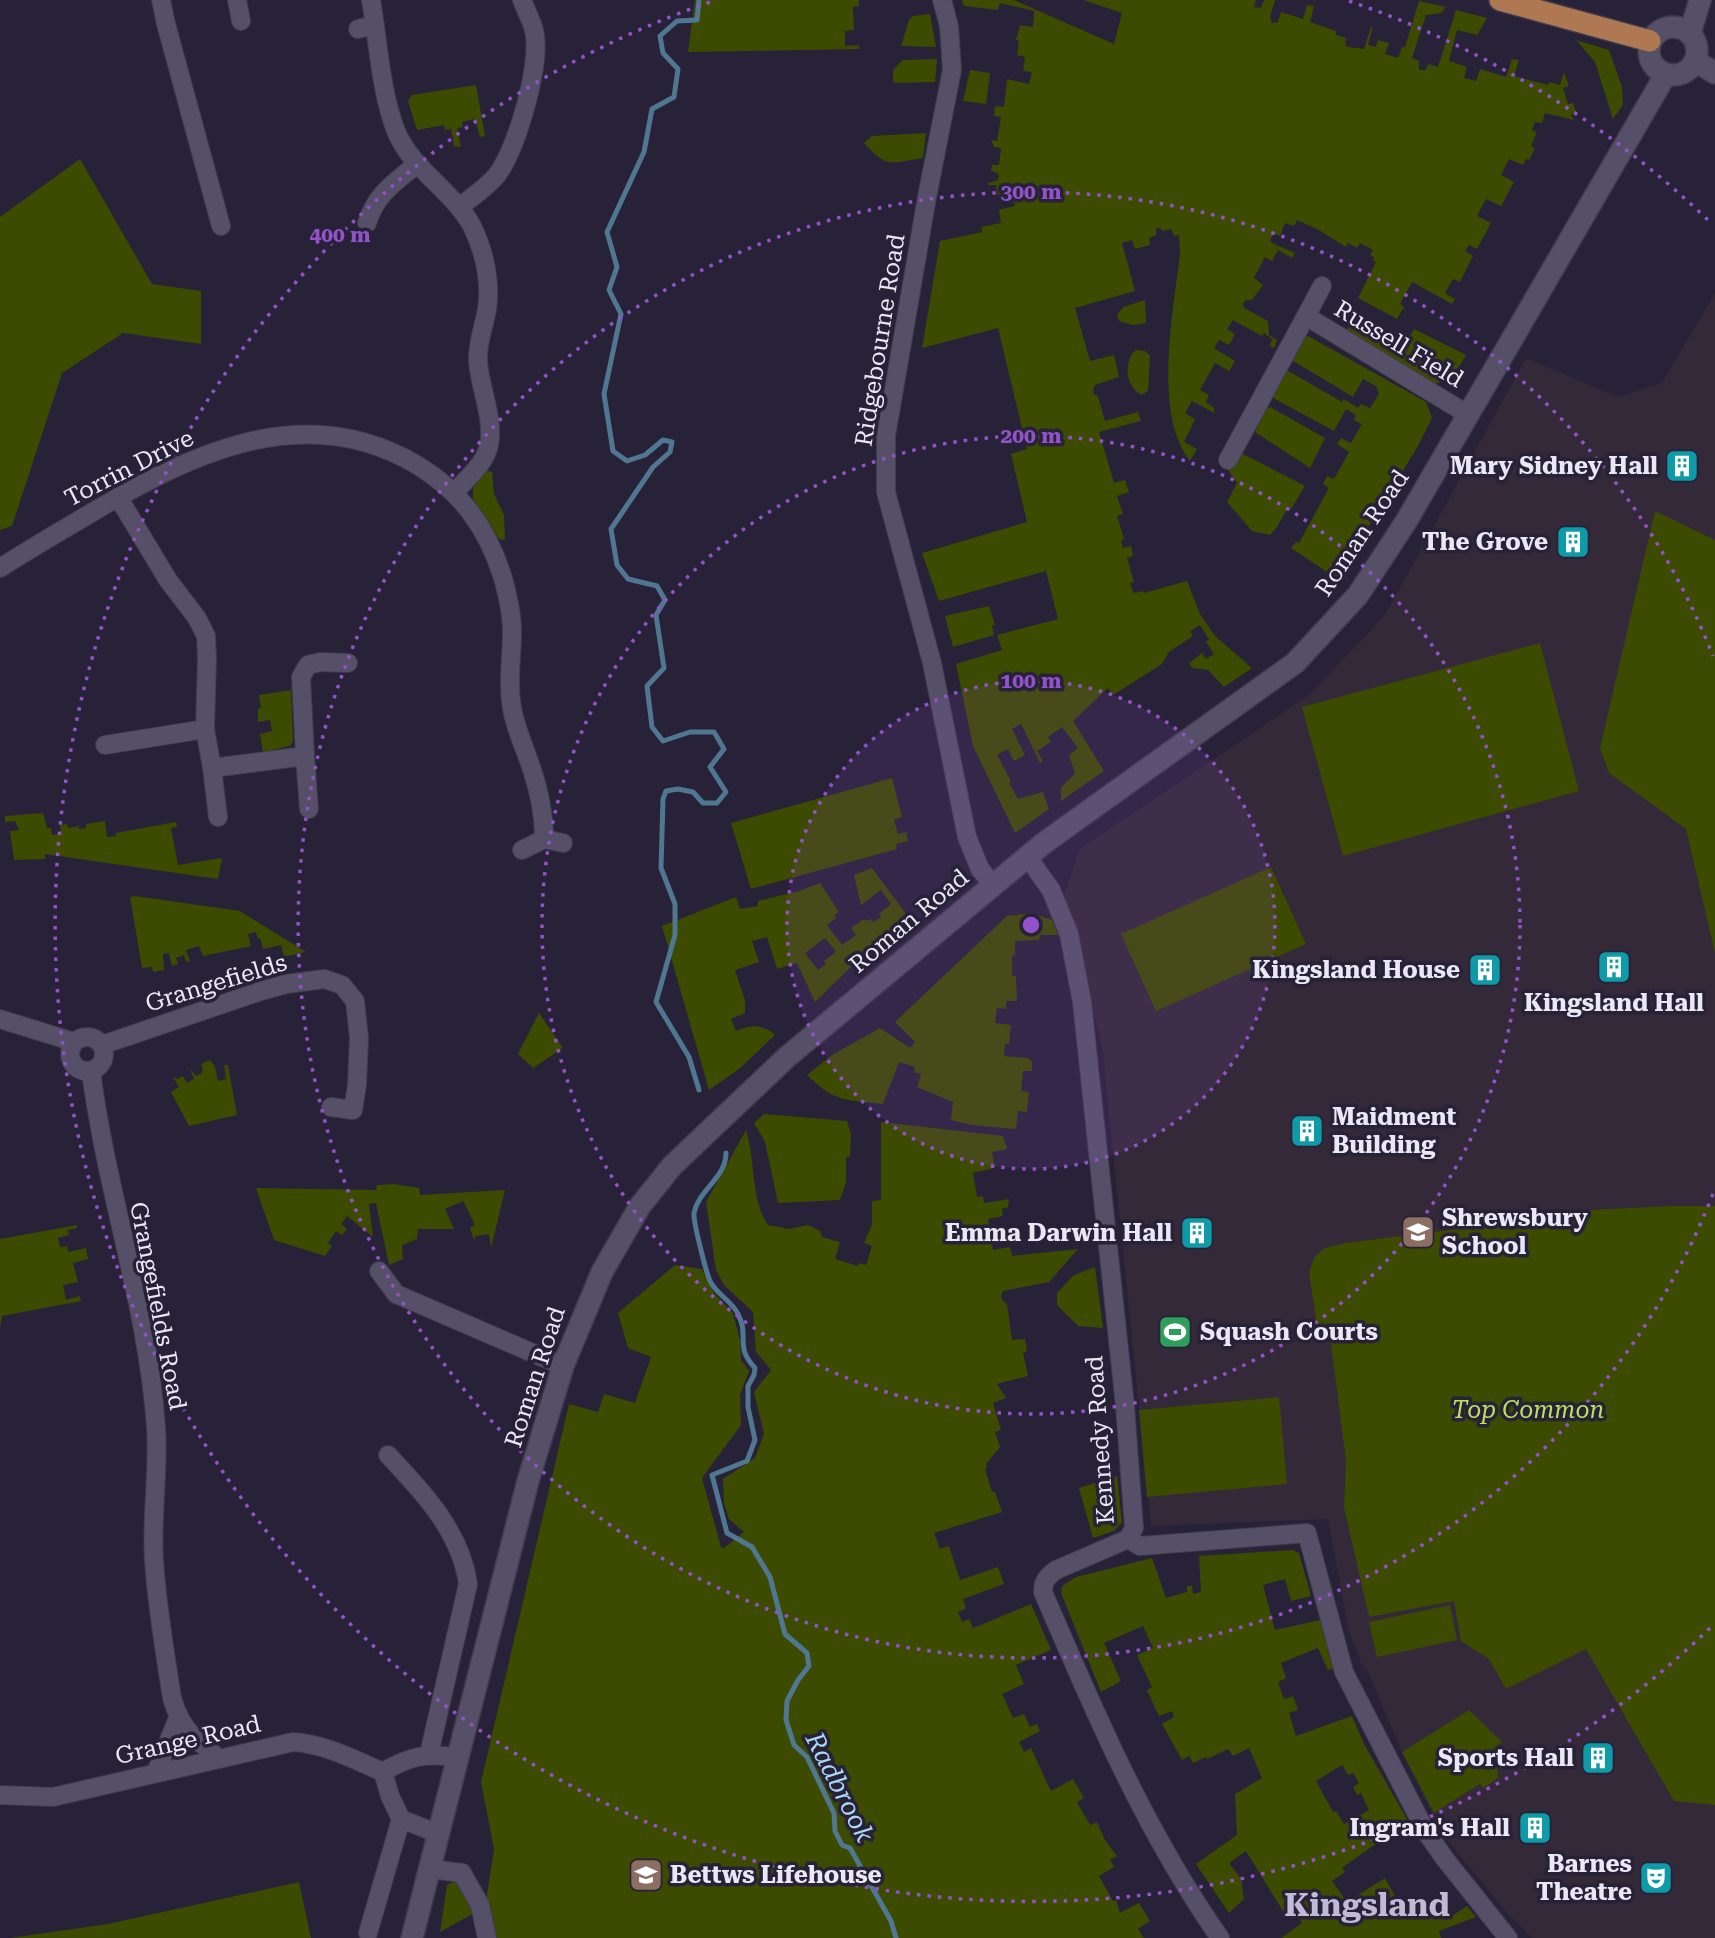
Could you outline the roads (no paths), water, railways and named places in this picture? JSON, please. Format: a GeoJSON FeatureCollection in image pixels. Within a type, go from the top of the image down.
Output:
{"type":"FeatureCollection","features":[{"type":"Feature","properties":{"kind":"main road"},"geometry":{"type":"LineString","coordinates":[[1500,0],[1650,41]]}},
{"type":"Feature","properties":{"kind":"main road"},"geometry":{"type":"LineString","coordinates":[[1690,33],[1700,0]]}},
{"type":"Feature","properties":{"kind":"main road"},"geometry":{"type":"LineString","coordinates":[[1676,26],[1690,33],[1696,44],[1695,61],[1686,71],[1677,75],[1667,74],[1653,65],[1649,56],[1650,41],[1655,33],[1666,27],[1676,26]]}},
{"type":"Feature","properties":{"kind":"main road"},"geometry":{"type":"LineString","coordinates":[[1695,61],[1715,73]]}},
{"type":"Feature","properties":{"kind":"main road","name":"Roman Road"},"geometry":{"type":"LineString","coordinates":[[412,1938],[528,1481],[563,1366],[586,1306],[612,1250],[640,1206],[672,1166],[787,1057],[1027,856],[1295,663],[1358,595],[1407,520],[1667,74]]}},
{"type":"Feature","properties":{"kind":"street"},"geometry":{"type":"LineString","coordinates":[[161,0],[221,226]]}},
{"type":"Feature","properties":{"kind":"street"},"geometry":{"type":"LineString","coordinates":[[237,0],[241,21]]}},
{"type":"Feature","properties":{"kind":"street"},"geometry":{"type":"LineString","coordinates":[[371,0],[367,27],[396,131],[417,164],[460,207],[481,246],[486,267],[487,308],[477,350],[478,369],[489,413],[488,448],[483,461],[454,492]]}},
{"type":"Feature","properties":{"kind":"street"},"geometry":{"type":"LineString","coordinates":[[460,207],[496,177],[517,137],[535,56],[534,32],[522,0]]}},
{"type":"Feature","properties":{"kind":"street","name":"Ridgebourne Road"},"geometry":{"type":"LineString","coordinates":[[942,0],[948,26],[952,70],[886,436],[886,492],[932,663],[967,837],[981,869],[993,885]]}},
{"type":"Feature","properties":{"kind":"street"},"geometry":{"type":"LineString","coordinates":[[367,223],[366,200],[417,164]]}},
{"type":"Feature","properties":{"kind":"street","name":"Russell Field"},"geometry":{"type":"LineString","coordinates":[[1228,460],[1322,286]]}},
{"type":"Feature","properties":{"kind":"street","name":"Russell Field"},"geometry":{"type":"LineString","coordinates":[[1306,316],[1467,414]]}},
{"type":"Feature","properties":{"kind":"street","name":"Torrin Drive"},"geometry":{"type":"LineString","coordinates":[[0,568],[118,497],[186,463],[257,439],[303,434],[347,436],[394,452],[454,492],[486,536],[503,579],[512,629],[511,702],[516,729],[536,780],[544,839]]}},
{"type":"Feature","properties":{"kind":"street"},"geometry":{"type":"LineString","coordinates":[[118,497],[168,580],[197,618],[206,636],[205,729],[218,817]]}},
{"type":"Feature","properties":{"kind":"street"},"geometry":{"type":"LineString","coordinates":[[309,809],[301,677],[308,665],[320,662],[348,663]]}},
{"type":"Feature","properties":{"kind":"street"},"geometry":{"type":"LineString","coordinates":[[104,745],[205,729]]}},
{"type":"Feature","properties":{"kind":"street"},"geometry":{"type":"LineString","coordinates":[[212,768],[305,756]]}},
{"type":"Feature","properties":{"kind":"street"},"geometry":{"type":"LineString","coordinates":[[522,850],[544,839],[563,843]]}},
{"type":"Feature","properties":{"kind":"street","name":"Kennedy Road"},"geometry":{"type":"LineString","coordinates":[[1027,856],[1051,890],[1069,934],[1082,1002],[1126,1420],[1134,1528],[1128,1539],[1056,1570],[1047,1577],[1043,1592],[1091,1706],[1131,1791],[1220,1938]]}},
{"type":"Feature","properties":{"kind":"street","name":"Grangefields"},"geometry":{"type":"LineString","coordinates":[[0,1019],[74,1042],[88,1037],[102,1045],[261,991],[286,984],[324,979],[342,985],[355,1001],[359,1038],[357,1085],[361,1112],[331,1107]]}},
{"type":"Feature","properties":{"kind":"street"},"geometry":{"type":"LineString","coordinates":[[74,1042],[69,1052],[72,1063],[80,1070],[90,1071],[100,1066],[103,1061],[102,1045]]}},
{"type":"Feature","properties":{"kind":"street","name":"Grangefields Road"},"geometry":{"type":"LineString","coordinates":[[90,1071],[110,1184],[128,1253],[145,1342],[156,1428],[154,1560],[172,1698],[178,1718]]}},
{"type":"Feature","properties":{"kind":"street"},"geometry":{"type":"LineString","coordinates":[[379,1271],[396,1294],[563,1366]]}},
{"type":"Feature","properties":{"kind":"street"},"geometry":{"type":"LineString","coordinates":[[388,1455],[429,1501],[452,1535],[465,1564],[468,1584],[429,1754]]}},
{"type":"Feature","properties":{"kind":"street"},"geometry":{"type":"LineString","coordinates":[[1128,1539],[1140,1546],[1307,1533],[1344,1672],[1426,1832],[1508,1938]]}},
{"type":"Feature","properties":{"kind":"street"},"geometry":{"type":"LineString","coordinates":[[156,1772],[178,1718],[218,1759]]}},
{"type":"Feature","properties":{"kind":"street","name":"Grange Road"},"geometry":{"type":"LineString","coordinates":[[0,1795],[53,1797],[293,1742],[312,1743],[383,1772]]}},
{"type":"Feature","properties":{"kind":"street"},"geometry":{"type":"LineString","coordinates":[[368,1933],[401,1819],[383,1772],[397,1764],[429,1754],[459,1758]]}},
{"type":"Feature","properties":{"kind":"street"},"geometry":{"type":"LineString","coordinates":[[401,1819],[439,1834]]}},
{"type":"Feature","properties":{"kind":"street"},"geometry":{"type":"LineString","coordinates":[[431,1869],[463,1873],[480,1905],[487,1938]]}},
{"type":"Feature","properties":{"kind":"waterway","name":"Radbrook"},"geometry":{"type":"LineString","coordinates":[[699,0],[697,20],[677,21],[660,36],[663,53],[678,69],[674,97],[652,109],[644,152],[607,232],[617,267],[609,290],[621,314],[604,394],[613,451],[627,461],[645,455],[663,440],[672,442],[670,452],[653,467],[611,529],[617,565],[628,579],[657,586],[665,600],[656,615],[664,668],[647,686],[652,727],[663,741],[690,732],[714,732],[724,749],[710,767],[726,792],[717,803],[703,803],[693,792],[678,789],[666,791],[663,799],[661,868],[675,904],[675,935],[656,1002],[689,1057],[699,1090]]}},
{"type":"Feature","properties":{"kind":"waterway","name":"Radbrook"},"geometry":{"type":"LineString","coordinates":[[726,1153],[722,1170],[701,1197],[694,1218],[710,1281],[738,1314],[743,1329],[745,1354],[755,1368],[748,1386],[748,1407],[755,1440],[747,1461],[712,1475],[727,1533],[752,1547],[770,1577],[785,1634],[807,1653],[809,1666],[787,1701],[786,1720],[794,1745],[807,1757],[834,1813],[835,1831],[842,1845],[850,1848],[891,1921],[896,1938]]}},
{"type":"Feature","properties":{"kind":"place","name":"Mary Sidney Hall"},"geometry":{"type":"Point","coordinates":[1682,466]}},
{"type":"Feature","properties":{"kind":"place","name":"The Grove"},"geometry":{"type":"Point","coordinates":[1573,542]}},
{"type":"Feature","properties":{"kind":"place","name":"Kingsland Hall"},"geometry":{"type":"Point","coordinates":[1614,967]}},
{"type":"Feature","properties":{"kind":"place","name":"Kingsland House"},"geometry":{"type":"Point","coordinates":[1485,970]}},
{"type":"Feature","properties":{"kind":"place","name":"Maidment Building"},"geometry":{"type":"Point","coordinates":[1307,1131]}},
{"type":"Feature","properties":{"kind":"place","name":"Shrewsbury School"},"geometry":{"type":"Point","coordinates":[1418,1232]}},
{"type":"Feature","properties":{"kind":"place","name":"Emma Darwin Hall"},"geometry":{"type":"Point","coordinates":[1197,1233]}},
{"type":"Feature","properties":{"kind":"place","name":"Squash Courts"},"geometry":{"type":"Point","coordinates":[1175,1332]}},
{"type":"Feature","properties":{"kind":"place","name":"Sports Hall"},"geometry":{"type":"Point","coordinates":[1598,1758]}},
{"type":"Feature","properties":{"kind":"place","name":"Ingram's Hall"},"geometry":{"type":"Point","coordinates":[1535,1828]}},
{"type":"Feature","properties":{"kind":"place","name":"Bettws Lifehouse"},"geometry":{"type":"Point","coordinates":[646,1875]}},
{"type":"Feature","properties":{"kind":"place","name":"Barnes Theatre"},"geometry":{"type":"Point","coordinates":[1656,1878]}},
{"type":"Feature","properties":{"kind":"district","name":"Kingsland"},"geometry":{"type":"Point","coordinates":[1367,1905]}},
{"type":"Feature","properties":{"kind":"park label","name":"Top Common"},"geometry":{"type":"Point","coordinates":[1528,1410]}}]}
